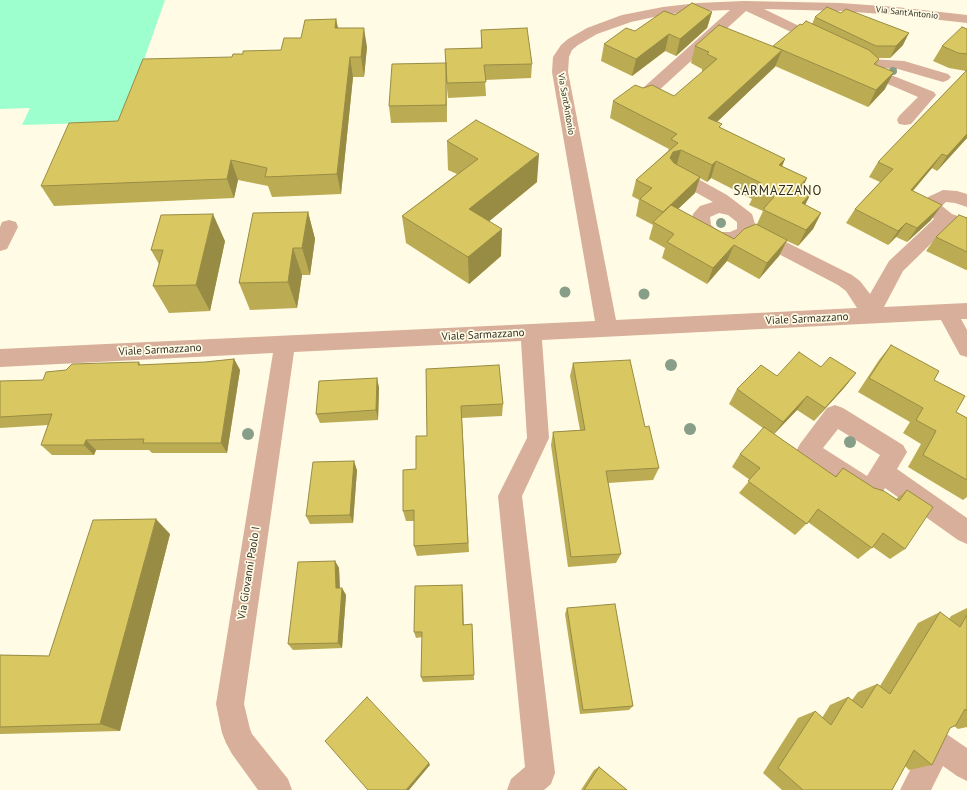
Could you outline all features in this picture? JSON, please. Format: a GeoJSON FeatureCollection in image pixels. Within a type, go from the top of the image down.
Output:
{"type":"FeatureCollection","features":[{"type":"Feature","properties":{"kind":"street","name":"Via Sant'Antonio"},"geometry":{"type":"LineString","coordinates":[[607,329],[560,72],[561,56],[569,45],[582,36],[603,26],[627,18],[654,12],[686,8],[744,6],[840,7],[896,11],[967,19]]}},
{"type":"Feature","properties":{"kind":"street"},"geometry":{"type":"LineString","coordinates":[[640,99],[744,6],[867,64],[886,78],[928,95]]}},
{"type":"Feature","properties":{"kind":"street"},"geometry":{"type":"LineString","coordinates":[[867,64],[899,64],[950,76],[928,95],[905,120]]}},
{"type":"Feature","properties":{"kind":"street"},"geometry":{"type":"LineString","coordinates":[[676,174],[720,199],[734,210],[745,219],[747,224],[747,230],[738,238],[724,239],[709,234],[700,224],[702,214],[706,210],[719,207],[734,210]]}},
{"type":"Feature","properties":{"kind":"street"},"geometry":{"type":"LineString","coordinates":[[967,201],[950,196],[938,198],[934,201],[935,210],[945,220],[958,224],[967,224]]}},
{"type":"Feature","properties":{"kind":"street"},"geometry":{"type":"LineString","coordinates":[[869,316],[889,276],[896,266],[945,220]]}},
{"type":"Feature","properties":{"kind":"street"},"geometry":{"type":"LineString","coordinates":[[0,244],[8,227]]}},
{"type":"Feature","properties":{"kind":"street"},"geometry":{"type":"LineString","coordinates":[[747,230],[846,280],[853,286],[863,299],[869,316]]}},
{"type":"Feature","properties":{"kind":"street"},"geometry":{"type":"LineString","coordinates":[[957,312],[967,349]]}},
{"type":"Feature","properties":{"kind":"street","name":"Viale Sarmazzano"},"geometry":{"type":"LineString","coordinates":[[0,358],[957,312]]}},
{"type":"Feature","properties":{"kind":"street"},"geometry":{"type":"LineString","coordinates":[[522,790],[540,773],[510,496],[538,438],[531,332]]}},
{"type":"Feature","properties":{"kind":"street","name":"Via Giovanni Paolo I"},"geometry":{"type":"LineString","coordinates":[[277,790],[242,744],[236,733],[230,704],[285,344]]}},
{"type":"Feature","properties":{"kind":"street"},"geometry":{"type":"LineString","coordinates":[[882,472],[967,532]]}},
{"type":"Feature","properties":{"kind":"street"},"geometry":{"type":"LineString","coordinates":[[915,790],[938,745],[967,766]]}},
{"type":"Feature","properties":{"kind":"green space"},"geometry":{"type":"Polygon","coordinates":[[[0,0],[165,0],[122,122],[22,125],[30,108],[0,109],[0,0]]]}},
{"type":"Feature","properties":{"kind":"building"},"geometry":{"type":"Polygon","coordinates":[[[692,3],[712,12],[680,39],[669,34],[636,59],[604,44],[626,28],[635,31],[664,11],[675,15],[692,3]]]}},
{"type":"Feature","properties":{"kind":"building"},"geometry":{"type":"Polygon","coordinates":[[[827,7],[841,13],[846,9],[909,33],[896,46],[876,46],[815,17],[827,7]]]}},
{"type":"Feature","properties":{"kind":"building"},"geometry":{"type":"Polygon","coordinates":[[[336,19],[335,28],[364,28],[361,57],[350,57],[337,174],[265,177],[267,168],[231,160],[227,179],[41,186],[69,123],[118,121],[143,59],[232,57],[233,54],[243,54],[243,51],[281,50],[284,38],[301,38],[305,20],[336,19]]]}},
{"type":"Feature","properties":{"kind":"building"},"geometry":{"type":"Polygon","coordinates":[[[806,21],[869,50],[879,59],[874,64],[894,72],[876,90],[773,46],[800,24],[802,25],[806,21]]]}},
{"type":"Feature","properties":{"kind":"building"},"geometry":{"type":"Polygon","coordinates":[[[719,25],[782,50],[708,118],[722,124],[719,127],[785,159],[779,165],[807,178],[799,187],[811,193],[802,203],[821,213],[806,230],[764,210],[764,208],[774,197],[756,188],[761,183],[716,161],[712,165],[681,150],[673,152],[670,158],[674,163],[700,177],[663,212],[640,199],[652,188],[636,180],[678,143],[671,139],[677,134],[613,101],[635,85],[643,88],[652,85],[674,96],[717,59],[707,54],[709,52],[695,46],[719,25]]]}},
{"type":"Feature","properties":{"kind":"building"},"geometry":{"type":"Polygon","coordinates":[[[962,27],[967,29],[967,54],[958,53],[942,46],[962,27]]]}},
{"type":"Feature","properties":{"kind":"building"},"geometry":{"type":"Polygon","coordinates":[[[527,28],[532,64],[484,65],[486,82],[447,83],[445,49],[482,48],[481,30],[527,28]]]}},
{"type":"Feature","properties":{"kind":"building"},"geometry":{"type":"Polygon","coordinates":[[[446,63],[446,105],[389,106],[392,64],[446,63]]]}},
{"type":"Feature","properties":{"kind":"building"},"geometry":{"type":"Polygon","coordinates":[[[967,70],[967,134],[947,156],[942,154],[911,190],[942,205],[917,228],[906,223],[898,231],[855,209],[893,169],[878,162],[967,70]]]}},
{"type":"Feature","properties":{"kind":"building"},"geometry":{"type":"Polygon","coordinates":[[[476,120],[539,154],[469,209],[502,229],[468,257],[402,216],[478,159],[447,141],[476,120]]]}},
{"type":"Feature","properties":{"kind":"building"},"geometry":{"type":"Polygon","coordinates":[[[671,205],[734,239],[744,229],[756,224],[787,240],[767,263],[734,245],[713,268],[667,242],[674,234],[653,222],[671,205]]]}},
{"type":"Feature","properties":{"kind":"building"},"geometry":{"type":"Polygon","coordinates":[[[308,212],[302,248],[293,248],[288,282],[239,283],[253,213],[308,212]]]}},
{"type":"Feature","properties":{"kind":"building"},"geometry":{"type":"Polygon","coordinates":[[[213,214],[196,285],[153,286],[163,250],[151,250],[161,215],[213,214]]]}},
{"type":"Feature","properties":{"kind":"building"},"geometry":{"type":"Polygon","coordinates":[[[959,215],[967,218],[967,252],[936,237],[959,215]]]}},
{"type":"Feature","properties":{"kind":"building"},"geometry":{"type":"Polygon","coordinates":[[[891,345],[939,371],[934,380],[965,396],[956,412],[967,418],[967,480],[923,455],[936,431],[916,420],[923,408],[869,378],[891,345]]]}},
{"type":"Feature","properties":{"kind":"building"},"geometry":{"type":"Polygon","coordinates":[[[799,352],[821,367],[830,357],[856,373],[825,408],[807,396],[783,422],[737,389],[761,365],[777,376],[799,352]]]}},
{"type":"Feature","properties":{"kind":"building"},"geometry":{"type":"Polygon","coordinates":[[[234,359],[221,443],[143,443],[144,439],[86,440],[84,445],[41,445],[52,414],[0,417],[0,381],[43,380],[46,372],[66,370],[72,364],[139,362],[138,365],[234,359]]]}},
{"type":"Feature","properties":{"kind":"building"},"geometry":{"type":"Polygon","coordinates":[[[630,360],[645,427],[649,426],[659,468],[606,471],[621,554],[571,557],[553,432],[585,430],[573,363],[630,360]]]}},
{"type":"Feature","properties":{"kind":"building"},"geometry":{"type":"Polygon","coordinates":[[[499,365],[503,404],[461,406],[468,543],[414,546],[414,510],[403,511],[403,470],[416,469],[416,436],[427,436],[426,369],[499,365]]]}},
{"type":"Feature","properties":{"kind":"building"},"geometry":{"type":"Polygon","coordinates":[[[377,378],[376,410],[316,414],[319,381],[377,378]]]}},
{"type":"Feature","properties":{"kind":"building"},"geometry":{"type":"Polygon","coordinates":[[[764,427],[836,477],[843,468],[874,488],[884,491],[899,501],[907,490],[933,507],[905,549],[883,533],[872,548],[818,509],[807,524],[748,481],[760,468],[740,454],[764,427]]]}},
{"type":"Feature","properties":{"kind":"building"},"geometry":{"type":"Polygon","coordinates":[[[354,461],[350,515],[306,516],[313,462],[354,461]]]}},
{"type":"Feature","properties":{"kind":"building"},"geometry":{"type":"Polygon","coordinates":[[[156,519],[100,724],[0,727],[0,655],[49,656],[93,520],[156,519]]]}},
{"type":"Feature","properties":{"kind":"building"},"geometry":{"type":"Polygon","coordinates":[[[335,561],[336,588],[342,588],[338,643],[288,644],[298,562],[335,561]]]}},
{"type":"Feature","properties":{"kind":"building"},"geometry":{"type":"Polygon","coordinates":[[[462,585],[463,625],[472,624],[474,675],[421,677],[422,632],[414,632],[415,586],[462,585]]]}},
{"type":"Feature","properties":{"kind":"building"},"geometry":{"type":"Polygon","coordinates":[[[615,604],[633,706],[583,710],[567,608],[615,604]]]}},
{"type":"Feature","properties":{"kind":"building"},"geometry":{"type":"Polygon","coordinates":[[[940,612],[960,627],[967,615],[967,711],[965,709],[956,725],[950,728],[932,765],[914,750],[892,790],[803,790],[778,768],[815,711],[831,725],[848,697],[862,708],[877,684],[890,694],[940,612]]]}},
{"type":"Feature","properties":{"kind":"building"},"geometry":{"type":"Polygon","coordinates":[[[367,697],[429,763],[406,790],[368,790],[325,741],[367,697]]]}},
{"type":"Feature","properties":{"kind":"building"},"geometry":{"type":"Polygon","coordinates":[[[599,767],[627,790],[584,790],[599,767]]]}},
{"type":"Feature","properties":{"kind":"district","name":"SARMAZZANO"},"geometry":{"type":"Point","coordinates":[778,191]}}]}
